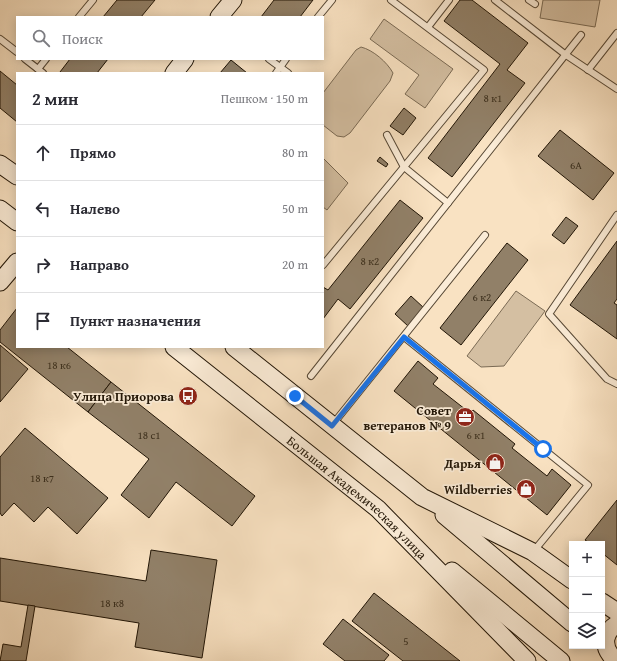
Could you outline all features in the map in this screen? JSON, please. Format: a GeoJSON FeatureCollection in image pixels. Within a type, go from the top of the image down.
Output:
{"type":"FeatureCollection","features":[{"type":"Feature","properties":{"kind":"main road"},"geometry":{"type":"LineString","coordinates":[[220,16],[233,0]]}},
{"type":"Feature","properties":{"kind":"main road"},"geometry":{"type":"LineString","coordinates":[[175,72],[184,60]]}},
{"type":"Feature","properties":{"kind":"main road"},"geometry":{"type":"LineString","coordinates":[[0,164],[16,175]]}},
{"type":"Feature","properties":{"kind":"main road"},"geometry":{"type":"LineString","coordinates":[[0,209],[16,221]]}},
{"type":"Feature","properties":{"kind":"main road"},"geometry":{"type":"LineString","coordinates":[[0,282],[16,263]]}},
{"type":"Feature","properties":{"kind":"main road","name":"Большая Академическая улица"},"geometry":{"type":"LineString","coordinates":[[175,348],[378,510],[527,661]]}},
{"type":"Feature","properties":{"kind":"main road"},"geometry":{"type":"LineString","coordinates":[[235,348],[422,497],[569,620]]}},
{"type":"Feature","properties":{"kind":"main road"},"geometry":{"type":"LineString","coordinates":[[422,497],[533,552],[569,578]]}},
{"type":"Feature","properties":{"kind":"main road"},"geometry":{"type":"LineString","coordinates":[[378,510],[561,661]]}},
{"type":"Feature","properties":{"kind":"main road"},"geometry":{"type":"LineString","coordinates":[[605,604],[617,612]]}},
{"type":"Feature","properties":{"kind":"main road"},"geometry":{"type":"LineString","coordinates":[[614,659],[608,652],[605,639],[607,632],[617,624]]}},
{"type":"Feature","properties":{"kind":"main road"},"geometry":{"type":"LineString","coordinates":[[602,649],[614,659]]}},
{"type":"Feature","properties":{"kind":"lane"},"geometry":{"type":"LineString","coordinates":[[80,16],[93,0]]}},
{"type":"Feature","properties":{"kind":"lane"},"geometry":{"type":"LineString","coordinates":[[319,16],[332,0]]}},
{"type":"Feature","properties":{"kind":"lane"},"geometry":{"type":"LineString","coordinates":[[324,265],[484,70],[391,0]]}},
{"type":"Feature","properties":{"kind":"lane"},"geometry":{"type":"LineString","coordinates":[[428,27],[449,0]]}},
{"type":"Feature","properties":{"kind":"lane"},"geometry":{"type":"LineString","coordinates":[[495,0],[566,55],[617,89]]}},
{"type":"Feature","properties":{"kind":"lane"},"geometry":{"type":"LineString","coordinates":[[529,0],[535,4]]}},
{"type":"Feature","properties":{"kind":"lane"},"geometry":{"type":"LineString","coordinates":[[588,70],[617,33]]}},
{"type":"Feature","properties":{"kind":"lane"},"geometry":{"type":"LineString","coordinates":[[311,376],[581,35]]}},
{"type":"Feature","properties":{"kind":"lane"},"geometry":{"type":"LineString","coordinates":[[0,39],[16,51]]}},
{"type":"Feature","properties":{"kind":"lane"},"geometry":{"type":"LineString","coordinates":[[26,60],[40,71],[46,60]]}},
{"type":"Feature","properties":{"kind":"lane"},"geometry":{"type":"LineString","coordinates":[[270,60],[287,72]]}},
{"type":"Feature","properties":{"kind":"lane"},"geometry":{"type":"LineString","coordinates":[[277,72],[285,60]]}},
{"type":"Feature","properties":{"kind":"lane"},"geometry":{"type":"LineString","coordinates":[[387,135],[404,167],[448,203]]}},
{"type":"Feature","properties":{"kind":"lane"},"geometry":{"type":"LineString","coordinates":[[617,215],[550,314],[607,379],[617,384]]}},
{"type":"Feature","properties":{"kind":"lane"},"geometry":{"type":"LineString","coordinates":[[332,426],[485,235]]}},
{"type":"Feature","properties":{"kind":"lane"},"geometry":{"type":"LineString","coordinates":[[404,337],[588,485],[533,552]]}},
{"type":"Feature","properties":{"kind":"shaded area"},"geometry":{"type":"Polygon","coordinates":[[[543,0],[600,0],[595,27],[540,18],[543,0]]]}},
{"type":"Feature","properties":{"kind":"shaded area"},"geometry":{"type":"Polygon","coordinates":[[[384,19],[453,69],[425,108],[405,94],[419,75],[370,39],[384,19]]]}},
{"type":"Feature","properties":{"kind":"shaded area"},"geometry":{"type":"Polygon","coordinates":[[[361,47],[370,51],[379,57],[393,73],[390,81],[350,133],[344,137],[337,136],[324,126],[324,92],[356,50],[361,47]]]}},
{"type":"Feature","properties":{"kind":"shaded area"},"geometry":{"type":"Polygon","coordinates":[[[324,159],[348,183],[327,210],[324,208],[324,159]]]}},
{"type":"Feature","properties":{"kind":"shaded area"},"geometry":{"type":"Polygon","coordinates":[[[516,291],[545,311],[504,366],[481,367],[467,356],[516,291]]]}},
{"type":"Feature","properties":{"kind":"building"},"geometry":{"type":"Polygon","coordinates":[[[117,0],[155,0],[142,16],[104,16],[117,0]]]}},
{"type":"Feature","properties":{"kind":"building"},"geometry":{"type":"Polygon","coordinates":[[[274,0],[313,0],[301,16],[262,16],[274,0]]]}},
{"type":"Feature","properties":{"kind":"building"},"geometry":{"type":"Polygon","coordinates":[[[460,0],[472,0],[528,43],[507,70],[525,83],[452,177],[428,158],[500,64],[444,21],[460,0]]]}},
{"type":"Feature","properties":{"kind":"building"},"geometry":{"type":"Polygon","coordinates":[[[69,60],[107,60],[98,72],[60,72],[69,60]]]}},
{"type":"Feature","properties":{"kind":"building"},"geometry":{"type":"Polygon","coordinates":[[[231,60],[246,72],[221,72],[231,60]]]}},
{"type":"Feature","properties":{"kind":"building"},"geometry":{"type":"Polygon","coordinates":[[[0,71],[16,84],[16,121],[0,108],[0,71]]]}},
{"type":"Feature","properties":{"kind":"building"},"geometry":{"type":"Polygon","coordinates":[[[404,108],[416,118],[403,135],[390,126],[404,108]]]}},
{"type":"Feature","properties":{"kind":"building"},"geometry":{"type":"Polygon","coordinates":[[[560,130],[614,173],[593,200],[538,156],[560,130]]]}},
{"type":"Feature","properties":{"kind":"building"},"geometry":{"type":"Polygon","coordinates":[[[380,157],[388,164],[386,167],[377,161],[380,157]]]}},
{"type":"Feature","properties":{"kind":"building"},"geometry":{"type":"Polygon","coordinates":[[[400,200],[423,218],[350,309],[338,299],[324,318],[324,288],[328,290],[400,200]]]}},
{"type":"Feature","properties":{"kind":"building"},"geometry":{"type":"Polygon","coordinates":[[[566,217],[578,226],[564,244],[552,235],[566,217]]]}},
{"type":"Feature","properties":{"kind":"building"},"geometry":{"type":"Polygon","coordinates":[[[617,241],[617,299],[614,303],[617,305],[617,339],[570,305],[617,241]]]}},
{"type":"Feature","properties":{"kind":"building"},"geometry":{"type":"Polygon","coordinates":[[[507,243],[528,260],[461,345],[440,328],[507,243]]]}},
{"type":"Feature","properties":{"kind":"building"},"geometry":{"type":"Polygon","coordinates":[[[411,296],[424,308],[408,326],[395,314],[411,296]]]}},
{"type":"Feature","properties":{"kind":"building"},"geometry":{"type":"Polygon","coordinates":[[[16,309],[16,348],[68,348],[111,382],[88,412],[0,342],[0,330],[16,309]]]}},
{"type":"Feature","properties":{"kind":"building"},"geometry":{"type":"Polygon","coordinates":[[[0,345],[28,369],[0,402],[0,345]]]}},
{"type":"Feature","properties":{"kind":"building"},"geometry":{"type":"Polygon","coordinates":[[[418,361],[438,378],[433,384],[470,413],[473,410],[515,444],[512,448],[547,476],[552,469],[571,485],[547,515],[394,391],[418,361]]]}},
{"type":"Feature","properties":{"kind":"building"},"geometry":{"type":"Polygon","coordinates":[[[111,382],[255,496],[232,526],[176,482],[149,518],[121,495],[149,459],[88,412],[111,382]]]}},
{"type":"Feature","properties":{"kind":"building"},"geometry":{"type":"Polygon","coordinates":[[[25,428],[108,498],[77,534],[48,507],[34,522],[14,503],[2,516],[0,513],[0,457],[25,428]]]}},
{"type":"Feature","properties":{"kind":"building"},"geometry":{"type":"Polygon","coordinates":[[[617,500],[617,565],[605,555],[605,541],[585,540],[617,500]]]}},
{"type":"Feature","properties":{"kind":"building"},"geometry":{"type":"Polygon","coordinates":[[[151,550],[217,560],[202,658],[135,647],[139,623],[0,601],[0,558],[146,581],[151,550]]]}},
{"type":"Feature","properties":{"kind":"building"},"geometry":{"type":"Polygon","coordinates":[[[374,593],[460,661],[403,661],[352,621],[374,593]]]}},
{"type":"Feature","properties":{"kind":"building"},"geometry":{"type":"Polygon","coordinates":[[[28,605],[35,606],[26,661],[0,661],[3,644],[21,647],[28,605]]]}},
{"type":"Feature","properties":{"kind":"building"},"geometry":{"type":"Polygon","coordinates":[[[343,619],[389,655],[384,661],[345,661],[323,644],[343,619]]]}},
{"type":"Feature","properties":{"kind":"place","name":"Улица Приорова"},"geometry":{"type":"Point","coordinates":[188,396]}},
{"type":"Feature","properties":{"kind":"place","name":"Совет ветеранов № 9"},"geometry":{"type":"Point","coordinates":[465,417]}},
{"type":"Feature","properties":{"kind":"place","name":"Дарья"},"geometry":{"type":"Point","coordinates":[495,463]}},
{"type":"Feature","properties":{"kind":"place","name":"Wildberries"},"geometry":{"type":"Point","coordinates":[526,489]}},
{"type":"Feature","properties":{"kind":"route"},"geometry":{"type":"LineString","coordinates":[[295,396],[332,426],[404,337],[543,449]]}}]}
